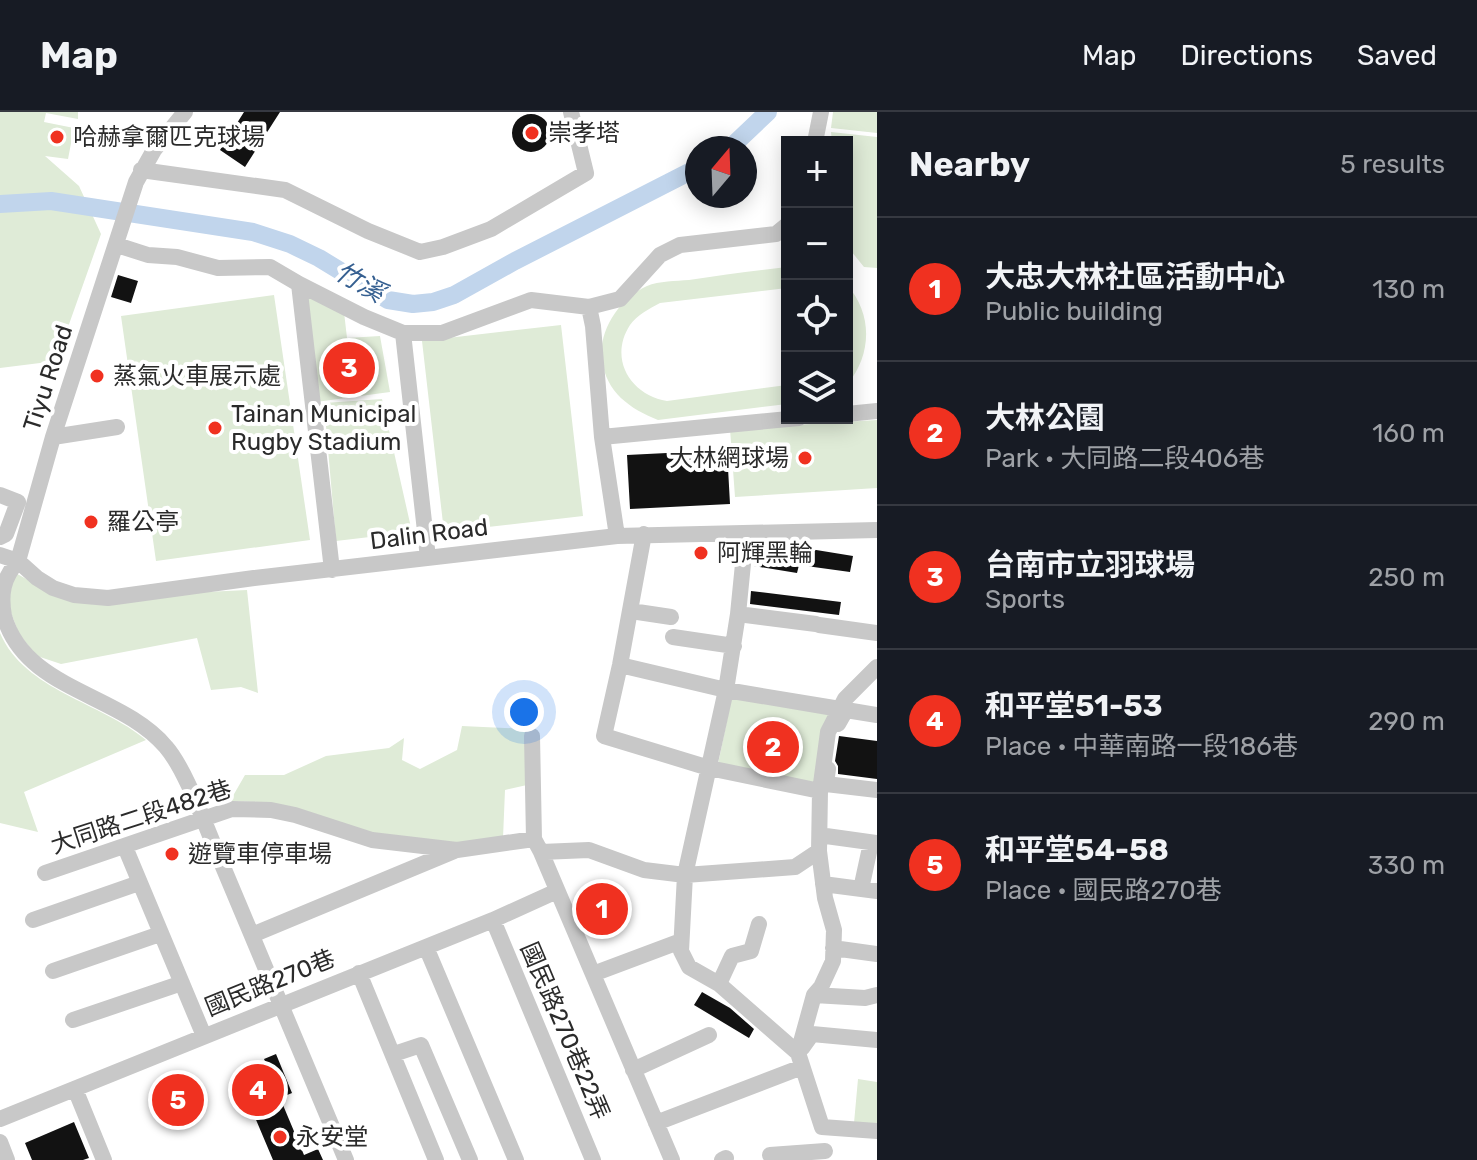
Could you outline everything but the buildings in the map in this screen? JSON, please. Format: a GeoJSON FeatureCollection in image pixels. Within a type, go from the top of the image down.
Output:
{"type":"FeatureCollection","features":[{"type":"Feature","properties":{"kind":"street","name":"Tiyu Road"},"geometry":{"type":"LineString","coordinates":[[185,112],[141,170],[133,191],[53,437],[18,561],[4,577],[1,592],[5,619],[16,644],[42,669],[157,737],[173,756],[346,1160]]}},
{"type":"Feature","properties":{"kind":"street"},"geometry":{"type":"LineString","coordinates":[[141,170],[285,190],[368,231],[420,252],[491,229],[586,173],[571,112]]}},
{"type":"Feature","properties":{"kind":"street"},"geometry":{"type":"LineString","coordinates":[[816,136],[821,112]]}},
{"type":"Feature","properties":{"kind":"street"},"geometry":{"type":"LineString","coordinates":[[118,242],[148,255],[177,257],[218,268],[270,267],[364,317],[403,333],[442,333],[531,300],[589,307],[620,299],[660,255],[680,245],[776,234],[781,230]]}},
{"type":"Feature","properties":{"kind":"street"},"geometry":{"type":"LineString","coordinates":[[299,284],[332,570]]}},
{"type":"Feature","properties":{"kind":"street"},"geometry":{"type":"LineString","coordinates":[[589,307],[602,437],[617,536]]}},
{"type":"Feature","properties":{"kind":"street"},"geometry":{"type":"LineString","coordinates":[[403,333],[428,558]]}},
{"type":"Feature","properties":{"kind":"street"},"geometry":{"type":"LineString","coordinates":[[853,413],[877,411]]}},
{"type":"Feature","properties":{"kind":"street"},"geometry":{"type":"LineString","coordinates":[[602,437],[781,420]]}},
{"type":"Feature","properties":{"kind":"street"},"geometry":{"type":"LineString","coordinates":[[53,437],[117,427]]}},
{"type":"Feature","properties":{"kind":"street"},"geometry":{"type":"LineString","coordinates":[[0,495],[18,502],[6,534],[0,537]]}},
{"type":"Feature","properties":{"kind":"street","name":"Dalin Road"},"geometry":{"type":"LineString","coordinates":[[0,555],[18,561],[53,588],[74,595],[108,598],[617,536],[877,530]]}},
{"type":"Feature","properties":{"kind":"street"},"geometry":{"type":"LineString","coordinates":[[644,534],[604,736],[709,768],[823,788],[877,790]]}},
{"type":"Feature","properties":{"kind":"street"},"geometry":{"type":"LineString","coordinates":[[746,534],[734,646],[685,875],[681,951],[689,967],[719,984],[800,1060],[822,1127],[826,1156],[770,1155]]}},
{"type":"Feature","properties":{"kind":"street"},"geometry":{"type":"LineString","coordinates":[[631,611],[671,617]]}},
{"type":"Feature","properties":{"kind":"street"},"geometry":{"type":"LineString","coordinates":[[738,614],[877,633]]}},
{"type":"Feature","properties":{"kind":"street"},"geometry":{"type":"LineString","coordinates":[[673,637],[734,646]]}},
{"type":"Feature","properties":{"kind":"street"},"geometry":{"type":"LineString","coordinates":[[620,665],[726,690],[877,715]]}},
{"type":"Feature","properties":{"kind":"street"},"geometry":{"type":"LineString","coordinates":[[800,1060],[814,995],[833,961],[834,930],[823,884],[823,788],[833,734],[845,699],[875,673]]}},
{"type":"Feature","properties":{"kind":"street"},"geometry":{"type":"LineString","coordinates":[[532,736],[538,846],[672,1160]]}},
{"type":"Feature","properties":{"kind":"street","name":"大同路二段482巷"},"geometry":{"type":"LineString","coordinates":[[45,873],[232,809],[271,810],[372,840],[457,850],[538,846],[589,850],[644,870],[685,875],[795,867],[823,844]]}},
{"type":"Feature","properties":{"kind":"street"},"geometry":{"type":"LineString","coordinates":[[823,844],[874,843],[869,890],[823,884]]}},
{"type":"Feature","properties":{"kind":"street"},"geometry":{"type":"LineString","coordinates":[[125,847],[204,1036]]}},
{"type":"Feature","properties":{"kind":"street"},"geometry":{"type":"LineString","coordinates":[[252,935],[457,850]]}},
{"type":"Feature","properties":{"kind":"street"},"geometry":{"type":"LineString","coordinates":[[33,920],[139,883]]}},
{"type":"Feature","properties":{"kind":"street","name":"國民路270巷"},"geometry":{"type":"LineString","coordinates":[[0,1119],[493,920],[557,891]]}},
{"type":"Feature","properties":{"kind":"street","name":"國民路270巷22弄"},"geometry":{"type":"LineString","coordinates":[[493,920],[593,1160]]}},
{"type":"Feature","properties":{"kind":"street"},"geometry":{"type":"LineString","coordinates":[[719,984],[732,956],[751,951],[759,924]]}},
{"type":"Feature","properties":{"kind":"street"},"geometry":{"type":"LineString","coordinates":[[53,971],[160,934]]}},
{"type":"Feature","properties":{"kind":"street"},"geometry":{"type":"LineString","coordinates":[[593,974],[681,941]]}},
{"type":"Feature","properties":{"kind":"street"},"geometry":{"type":"LineString","coordinates":[[426,947],[516,1160]]}},
{"type":"Feature","properties":{"kind":"street"},"geometry":{"type":"LineString","coordinates":[[833,948],[877,954]]}},
{"type":"Feature","properties":{"kind":"street"},"geometry":{"type":"LineString","coordinates":[[359,973],[436,1160]]}},
{"type":"Feature","properties":{"kind":"street"},"geometry":{"type":"LineString","coordinates":[[73,1020],[182,983]]}},
{"type":"Feature","properties":{"kind":"street"},"geometry":{"type":"LineString","coordinates":[[814,995],[865,998],[877,995]]}},
{"type":"Feature","properties":{"kind":"street"},"geometry":{"type":"LineString","coordinates":[[656,1123],[800,1060],[812,1034],[877,1040]]}},
{"type":"Feature","properties":{"kind":"street"},"geometry":{"type":"LineString","coordinates":[[633,1070],[709,1035]]}},
{"type":"Feature","properties":{"kind":"street"},"geometry":{"type":"LineString","coordinates":[[394,1054],[421,1045],[470,1160]]}},
{"type":"Feature","properties":{"kind":"street"},"geometry":{"type":"LineString","coordinates":[[75,1089],[104,1160]]}},
{"type":"Feature","properties":{"kind":"street"},"geometry":{"type":"LineString","coordinates":[[822,1127],[877,1131]]}},
{"type":"Feature","properties":{"kind":"street"},"geometry":{"type":"LineString","coordinates":[[0,1142],[7,1160]]}},
{"type":"Feature","properties":{"kind":"green space"},"geometry":{"type":"Polygon","coordinates":[[[0,112],[78,112],[78,119],[46,113],[44,122],[74,128],[68,159],[45,156],[79,186],[101,234],[56,361],[0,368],[0,112]]]}},
{"type":"Feature","properties":{"kind":"green space"},"geometry":{"type":"Polygon","coordinates":[[[833,112],[877,112],[877,133],[831,128],[833,112]]]}},
{"type":"Feature","properties":{"kind":"green space"},"geometry":{"type":"Polygon","coordinates":[[[831,132],[877,137],[877,268],[864,267],[853,253],[853,136],[831,136],[831,132]]]}},
{"type":"Feature","properties":{"kind":"green space"},"geometry":{"type":"Polygon","coordinates":[[[781,268],[781,289],[660,303],[644,312],[633,321],[624,338],[621,350],[627,374],[643,391],[667,401],[781,386],[781,405],[658,420],[629,405],[614,390],[602,360],[604,337],[613,316],[628,298],[647,286],[781,268]]]}},
{"type":"Feature","properties":{"kind":"green space"},"geometry":{"type":"Polygon","coordinates":[[[853,293],[865,321],[866,335],[865,348],[853,376],[853,293]]]}},
{"type":"Feature","properties":{"kind":"green space","name":"Tainan Municipal Rugby Stadium"},"geometry":{"type":"Polygon","coordinates":[[[274,295],[310,540],[156,561],[121,316],[274,295]]]}},
{"type":"Feature","properties":{"kind":"green space"},"geometry":{"type":"Polygon","coordinates":[[[306,295],[344,312],[347,338],[380,336],[390,392],[316,402],[306,295]]]}},
{"type":"Feature","properties":{"kind":"green space"},"geometry":{"type":"Polygon","coordinates":[[[561,325],[583,516],[444,532],[422,341],[561,325]]]}},
{"type":"Feature","properties":{"kind":"green space"},"geometry":{"type":"Polygon","coordinates":[[[382,399],[412,532],[336,541],[324,403],[382,399]]]}},
{"type":"Feature","properties":{"kind":"green space","name":"大林網球場"},"geometry":{"type":"Polygon","coordinates":[[[877,420],[877,488],[735,497],[730,429],[853,424],[853,421],[877,420]]]}},
{"type":"Feature","properties":{"kind":"green space"},"geometry":{"type":"Polygon","coordinates":[[[12,571],[53,594],[247,590],[258,693],[241,687],[211,690],[197,638],[61,664],[37,656],[19,634],[7,602],[12,571]]]}},
{"type":"Feature","properties":{"kind":"green space"},"geometry":{"type":"Polygon","coordinates":[[[0,633],[12,653],[27,669],[146,740],[24,792],[38,832],[0,823],[0,633]]]}},
{"type":"Feature","properties":{"kind":"green space"},"geometry":{"type":"Polygon","coordinates":[[[732,696],[836,711],[819,790],[718,764],[732,696]]]}},
{"type":"Feature","properties":{"kind":"green space"},"geometry":{"type":"Polygon","coordinates":[[[462,726],[529,729],[527,785],[505,790],[503,838],[455,847],[373,838],[258,802],[230,801],[245,775],[284,775],[326,756],[389,748],[404,738],[402,760],[420,769],[457,750],[462,726]]]}},
{"type":"Feature","properties":{"kind":"green space"},"geometry":{"type":"Polygon","coordinates":[[[858,1079],[877,1082],[877,1125],[854,1123],[858,1079]]]}},
{"type":"Feature","properties":{"kind":"waterway","name":"竹溪"},"geometry":{"type":"LineString","coordinates":[[743,136],[768,112]]}},
{"type":"Feature","properties":{"kind":"waterway","name":"竹溪"},"geometry":{"type":"LineString","coordinates":[[0,204],[51,201],[253,232],[319,258],[388,300],[413,304],[454,295],[685,174]]}},
{"type":"Feature","properties":{"kind":"place","name":"崇孝塔"},"geometry":{"type":"Point","coordinates":[532,133]}},
{"type":"Feature","properties":{"kind":"place","name":"哈赫拿爾匹克球場"},"geometry":{"type":"Point","coordinates":[57,137]}},
{"type":"Feature","properties":{"kind":"place","name":"台南市立羽球場"},"geometry":{"type":"Point","coordinates":[349,368]}},
{"type":"Feature","properties":{"kind":"place","name":"蒸氣火車展示處"},"geometry":{"type":"Point","coordinates":[97,376]}},
{"type":"Feature","properties":{"kind":"place","name":"Tainan Municipal Rugby Stadium"},"geometry":{"type":"Point","coordinates":[215,428]}},
{"type":"Feature","properties":{"kind":"place","name":"大林網球場"},"geometry":{"type":"Point","coordinates":[805,458]}},
{"type":"Feature","properties":{"kind":"place","name":"羅公亭"},"geometry":{"type":"Point","coordinates":[91,522]}},
{"type":"Feature","properties":{"kind":"place","name":"阿輝黑輪"},"geometry":{"type":"Point","coordinates":[701,553]}},
{"type":"Feature","properties":{"kind":"place","name":"大林公園"},"geometry":{"type":"Point","coordinates":[773,747]}},
{"type":"Feature","properties":{"kind":"place","name":"遊覽車停車場"},"geometry":{"type":"Point","coordinates":[172,854]}},
{"type":"Feature","properties":{"kind":"place","name":"大忠大林社區活動中心"},"geometry":{"type":"Point","coordinates":[602,909]}},
{"type":"Feature","properties":{"kind":"place","name":"和平堂51-53"},"geometry":{"type":"Point","coordinates":[258,1090]}},
{"type":"Feature","properties":{"kind":"place","name":"和平堂54-58"},"geometry":{"type":"Point","coordinates":[178,1100]}},
{"type":"Feature","properties":{"kind":"place","name":"永安堂"},"geometry":{"type":"Point","coordinates":[280,1137]}}]}
